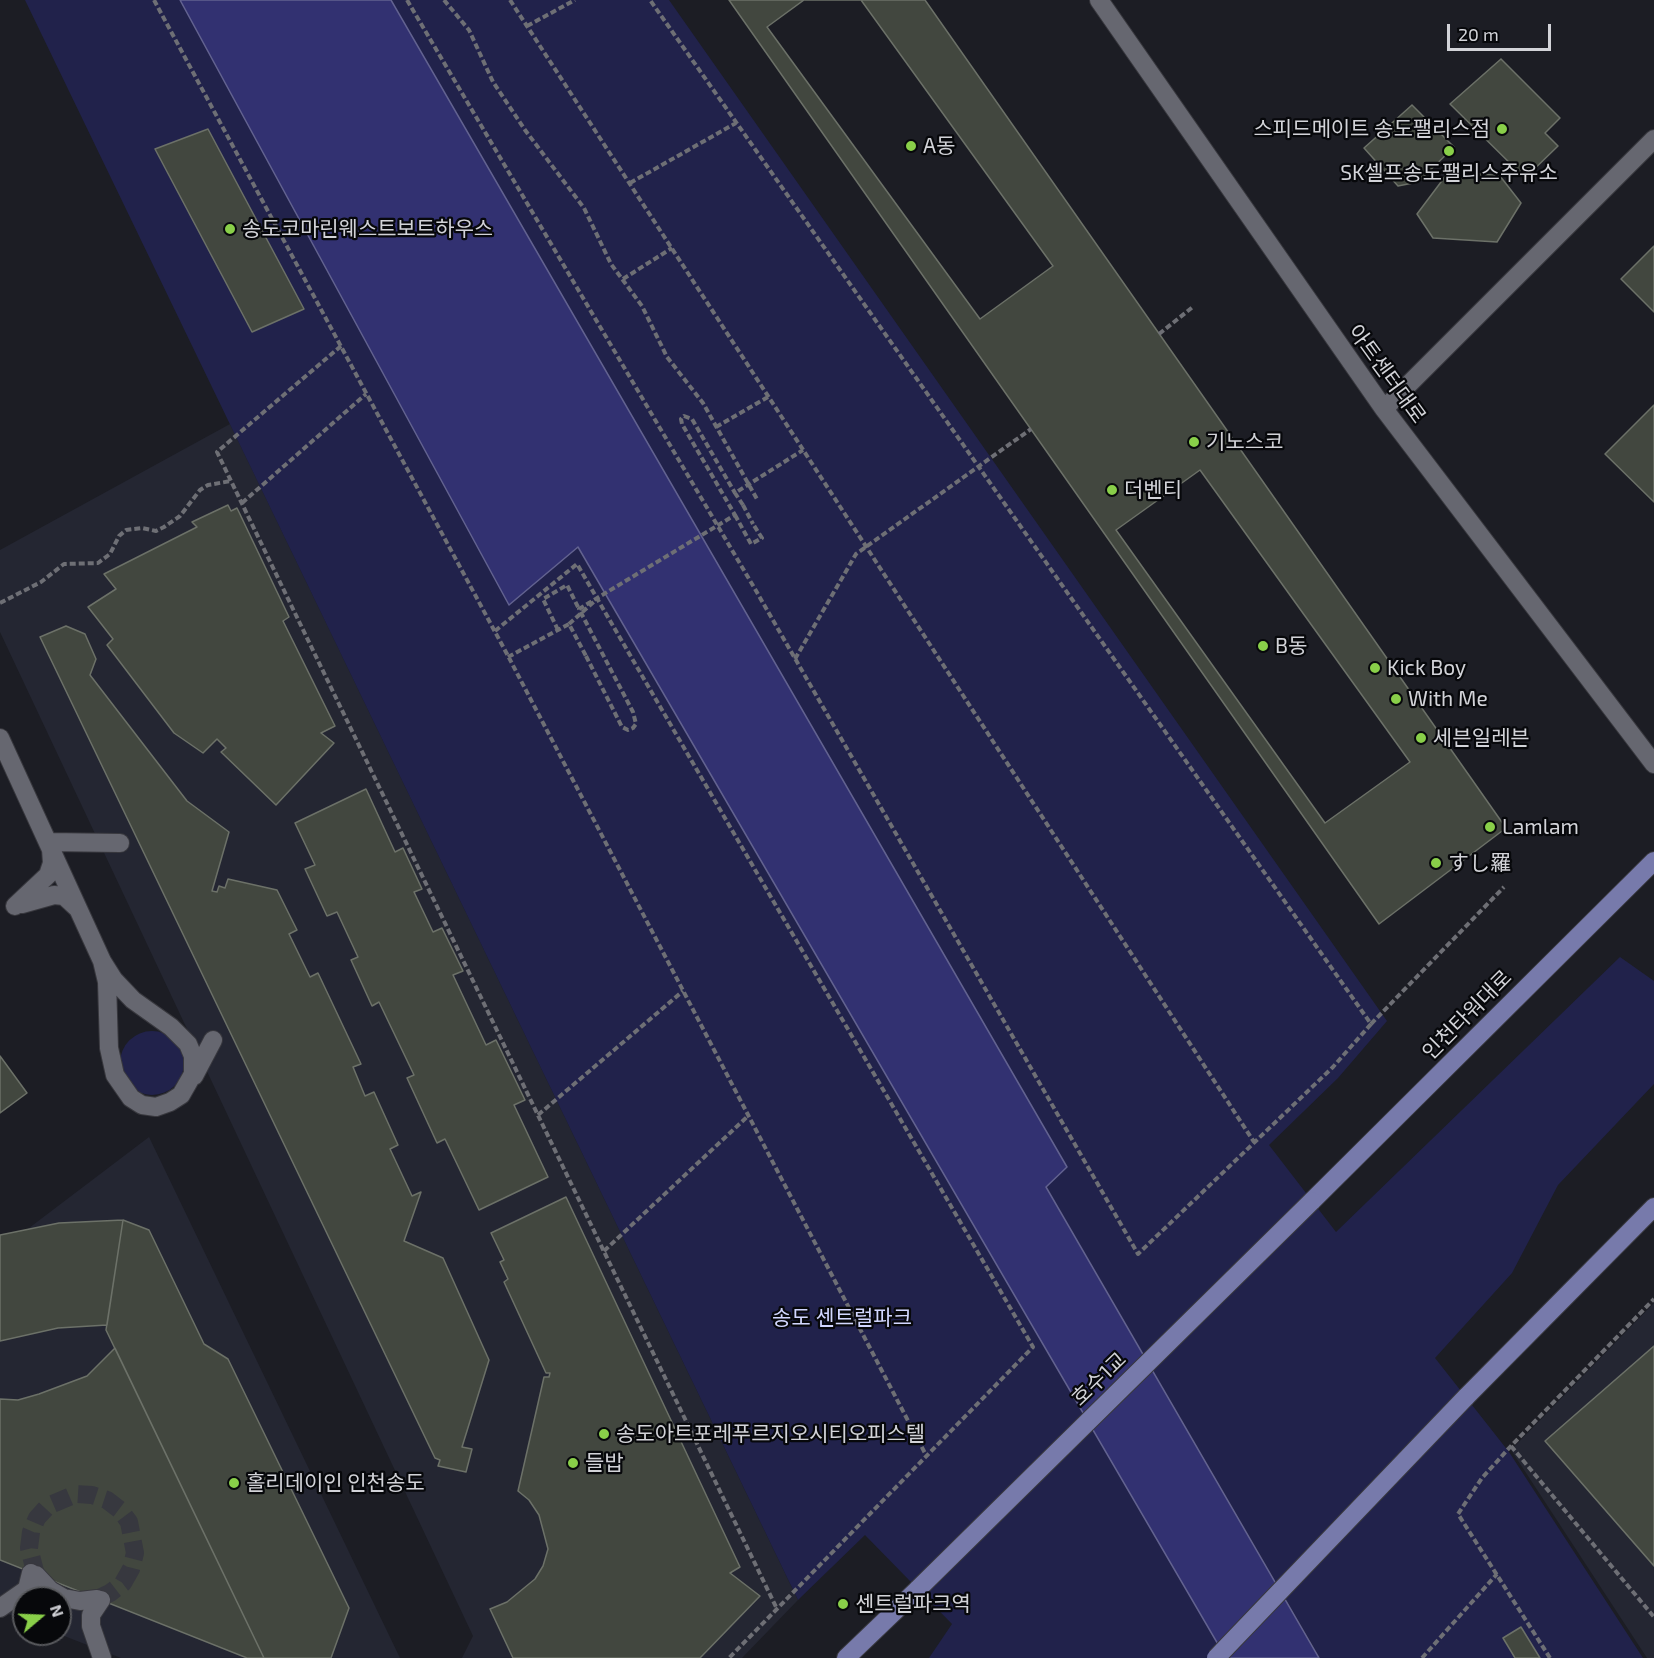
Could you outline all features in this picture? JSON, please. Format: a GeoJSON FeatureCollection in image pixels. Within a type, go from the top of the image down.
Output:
{"type":"FeatureCollection","features":[{"type":"Feature","properties":{"kind":"main road","name":"인천타워대로"},"geometry":{"type":"LineString","coordinates":[[1312,1201],[1654,861]]}},
{"type":"Feature","properties":{"kind":"main road","name":"호수1교"},"geometry":{"type":"LineString","coordinates":[[846,1658],[1312,1201]]}},
{"type":"Feature","properties":{"kind":"main road"},"geometry":{"type":"LineString","coordinates":[[1216,1658],[1466,1397],[1654,1207]]}},
{"type":"Feature","properties":{"kind":"street","name":"아트센터대로"},"geometry":{"type":"LineString","coordinates":[[1099,0],[1384,409],[1654,764]]}},
{"type":"Feature","properties":{"kind":"street"},"geometry":{"type":"LineString","coordinates":[[1384,409],[1654,139]]}},
{"type":"Feature","properties":{"kind":"street"},"geometry":{"type":"LineString","coordinates":[[0,738],[102,961],[114,981],[134,1000],[176,1031],[188,1044],[193,1064],[188,1086]]}},
{"type":"Feature","properties":{"kind":"street"},"geometry":{"type":"LineString","coordinates":[[49,844],[120,843]]}},
{"type":"Feature","properties":{"kind":"street"},"geometry":{"type":"LineString","coordinates":[[49,844],[52,863],[48,875],[15,906],[54,895],[64,896],[80,911]]}},
{"type":"Feature","properties":{"kind":"street"},"geometry":{"type":"LineString","coordinates":[[102,961],[109,1006],[110,1062],[121,1087],[131,1098],[142,1105],[156,1107],[181,1095],[213,1040]]}},
{"type":"Feature","properties":{"kind":"street"},"geometry":{"type":"LineString","coordinates":[[0,1608],[27,1589],[34,1574],[50,1590],[64,1598],[80,1601],[99,1600],[91,1615],[91,1626],[102,1658]]}},
{"type":"Feature","properties":{"kind":"path"},"geometry":{"type":"LineString","coordinates":[[154,0],[495,631],[927,1457]]}},
{"type":"Feature","properties":{"kind":"path"},"geometry":{"type":"LineString","coordinates":[[407,0],[795,659],[1137,1254],[1333,1067],[1371,1024],[1504,887]]}},
{"type":"Feature","properties":{"kind":"path"},"geometry":{"type":"LineString","coordinates":[[444,0],[469,30],[494,82],[525,129],[584,208],[611,264],[642,306],[657,340],[703,403],[758,501]]}},
{"type":"Feature","properties":{"kind":"path"},"geometry":{"type":"LineString","coordinates":[[510,0],[1254,1142]]}},
{"type":"Feature","properties":{"kind":"path"},"geometry":{"type":"LineString","coordinates":[[527,26],[574,0]]}},
{"type":"Feature","properties":{"kind":"path"},"geometry":{"type":"LineString","coordinates":[[650,0],[1371,1024]]}},
{"type":"Feature","properties":{"kind":"path"},"geometry":{"type":"LineString","coordinates":[[630,183],[736,123]]}},
{"type":"Feature","properties":{"kind":"path"},"geometry":{"type":"LineString","coordinates":[[623,279],[672,248]]}},
{"type":"Feature","properties":{"kind":"path"},"geometry":{"type":"LineString","coordinates":[[1159,334],[1194,306]]}},
{"type":"Feature","properties":{"kind":"path"},"geometry":{"type":"LineString","coordinates":[[341,346],[217,452],[777,1609]]}},
{"type":"Feature","properties":{"kind":"path"},"geometry":{"type":"LineString","coordinates":[[242,503],[366,394]]}},
{"type":"Feature","properties":{"kind":"path"},"geometry":{"type":"LineString","coordinates":[[716,427],[768,397]]}},
{"type":"Feature","properties":{"kind":"path"},"geometry":{"type":"LineString","coordinates":[[684,416],[692,419],[735,492],[762,538],[751,544],[682,424],[681,419],[684,416]]}},
{"type":"Feature","properties":{"kind":"path"},"geometry":{"type":"LineString","coordinates":[[795,659],[856,554],[1031,429]]}},
{"type":"Feature","properties":{"kind":"path"},"geometry":{"type":"LineString","coordinates":[[735,492],[803,450]]}},
{"type":"Feature","properties":{"kind":"path"},"geometry":{"type":"LineString","coordinates":[[0,603],[41,582],[64,564],[98,564],[110,554],[119,536],[126,530],[142,528],[156,531],[180,516],[200,490],[231,481]]}},
{"type":"Feature","properties":{"kind":"path"},"geometry":{"type":"LineString","coordinates":[[579,609],[735,515]]}},
{"type":"Feature","properties":{"kind":"path"},"geometry":{"type":"LineString","coordinates":[[495,631],[577,564],[1033,1347],[729,1658]]}},
{"type":"Feature","properties":{"kind":"path"},"geometry":{"type":"LineString","coordinates":[[558,630],[543,599],[567,585],[633,712],[636,724],[633,728],[628,730],[622,727],[569,624]]}},
{"type":"Feature","properties":{"kind":"path"},"geometry":{"type":"LineString","coordinates":[[508,657],[569,624],[597,599]]}},
{"type":"Feature","properties":{"kind":"path"},"geometry":{"type":"LineString","coordinates":[[538,1115],[683,991]]}},
{"type":"Feature","properties":{"kind":"path"},"geometry":{"type":"LineString","coordinates":[[604,1251],[748,1116]]}},
{"type":"Feature","properties":{"kind":"path"},"geometry":{"type":"LineString","coordinates":[[1550,1658],[1458,1514],[1482,1478],[1510,1446],[1654,1299]]}},
{"type":"Feature","properties":{"kind":"path"},"geometry":{"type":"LineString","coordinates":[[1510,1446],[1654,1617]]}},
{"type":"Feature","properties":{"kind":"path"},"geometry":{"type":"LineString","coordinates":[[1422,1658],[1497,1574]]}},
{"type":"Feature","properties":{"kind":"shaded area"},"geometry":{"type":"Polygon","coordinates":[[[180,0],[391,0],[1067,1167],[1046,1187],[1319,1658],[1226,1658],[578,547],[509,605],[180,0]]]}},
{"type":"Feature","properties":{"kind":"shaded area"},"geometry":{"type":"Polygon","coordinates":[[[230,424],[798,1600],[742,1658],[462,1658],[473,1636],[0,632],[0,550],[230,424]]]}},
{"type":"Feature","properties":{"kind":"shaded area"},"geometry":{"type":"Polygon","coordinates":[[[149,1137],[400,1658],[121,1658],[72,1639],[72,1586],[12,1586],[12,1616],[0,1611],[0,1250],[149,1137]]]}},
{"type":"Feature","properties":{"kind":"shaded area"},"geometry":{"type":"Polygon","coordinates":[[[1654,1303],[1654,1658],[1647,1658],[1511,1450],[1654,1303]]]}},
{"type":"Feature","properties":{"kind":"green space","name":"송도 센트럴파크"},"geometry":{"type":"Polygon","coordinates":[[[25,0],[180,0],[509,605],[577,546],[1226,1658],[929,1658],[952,1624],[865,1535],[798,1600],[25,0]]]}},
{"type":"Feature","properties":{"kind":"green space"},"geometry":{"type":"Polygon","coordinates":[[[391,0],[669,0],[1387,1021],[1338,1078],[1269,1145],[1336,1232],[1620,957],[1654,981],[1654,1084],[1558,1185],[1512,1273],[1435,1358],[1509,1452],[1643,1658],[1320,1658],[1046,1186],[1067,1167],[391,0]]]}},
{"type":"Feature","properties":{"kind":"green space"},"geometry":{"type":"Polygon","coordinates":[[[146,1031],[158,1031],[175,1040],[182,1051],[184,1063],[182,1075],[175,1086],[158,1095],[146,1095],[134,1090],[125,1081],[120,1069],[120,1057],[125,1045],[134,1036],[146,1031]]]}},
{"type":"Feature","properties":{"kind":"building"},"geometry":{"type":"Polygon","coordinates":[[[729,0],[925,0],[1506,828],[1379,924],[729,0]]]}},
{"type":"Feature","properties":{"kind":"building","name":"A동"},"geometry":{"type":"Polygon","coordinates":[[[804,0],[861,0],[1053,266],[980,319],[767,27],[804,0]]]}},
{"type":"Feature","properties":{"kind":"building"},"geometry":{"type":"Polygon","coordinates":[[[1501,59],[1560,118],[1545,133],[1558,146],[1525,178],[1450,104],[1501,59]]]}},
{"type":"Feature","properties":{"kind":"building"},"geometry":{"type":"Polygon","coordinates":[[[1412,105],[1454,147],[1418,182],[1398,186],[1364,148],[1412,105]]]}},
{"type":"Feature","properties":{"kind":"building","name":"송도코마린웨스트보트하우스"},"geometry":{"type":"Polygon","coordinates":[[[208,129],[304,309],[252,332],[155,149],[208,129]]]}},
{"type":"Feature","properties":{"kind":"building"},"geometry":{"type":"Polygon","coordinates":[[[1450,170],[1500,176],[1521,203],[1497,242],[1433,238],[1417,214],[1450,170]]]}},
{"type":"Feature","properties":{"kind":"building"},"geometry":{"type":"Polygon","coordinates":[[[1654,246],[1654,312],[1621,279],[1654,246]]]}},
{"type":"Feature","properties":{"kind":"building"},"geometry":{"type":"Polygon","coordinates":[[[1654,405],[1654,502],[1605,454],[1654,405]]]}},
{"type":"Feature","properties":{"kind":"building","name":"B동"},"geometry":{"type":"Polygon","coordinates":[[[1200,470],[1410,762],[1325,823],[1116,530],[1200,470]]]}},
{"type":"Feature","properties":{"kind":"building"},"geometry":{"type":"Polygon","coordinates":[[[228,505],[231,511],[237,508],[289,617],[283,621],[335,726],[321,733],[334,743],[276,805],[221,752],[226,748],[217,739],[203,753],[174,733],[107,645],[113,639],[88,607],[116,589],[104,574],[197,527],[192,522],[228,505]]]}},
{"type":"Feature","properties":{"kind":"building"},"geometry":{"type":"Polygon","coordinates":[[[66,626],[85,634],[96,659],[90,675],[187,801],[229,832],[212,891],[217,892],[219,886],[225,888],[228,879],[277,890],[297,930],[289,934],[310,977],[318,973],[361,1064],[353,1067],[365,1096],[374,1092],[398,1145],[390,1149],[412,1196],[421,1192],[404,1241],[443,1258],[489,1360],[462,1447],[472,1449],[466,1472],[438,1466],[440,1460],[435,1458],[40,637],[66,626]]]}},
{"type":"Feature","properties":{"kind":"building"},"geometry":{"type":"Polygon","coordinates":[[[366,789],[395,852],[403,848],[422,889],[414,892],[433,932],[442,928],[463,971],[453,975],[486,1045],[496,1040],[525,1100],[514,1105],[548,1177],[479,1210],[445,1139],[437,1143],[407,1078],[414,1075],[379,1002],[372,1006],[351,960],[358,957],[337,912],[327,916],[305,869],[315,865],[295,823],[366,789]]]}},
{"type":"Feature","properties":{"kind":"building"},"geometry":{"type":"Polygon","coordinates":[[[0,1056],[27,1093],[0,1113],[0,1056]]]}},
{"type":"Feature","properties":{"kind":"building","name":"송도아트포레푸르지오시티오피스텔"},"geometry":{"type":"Polygon","coordinates":[[[566,1197],[740,1567],[730,1573],[760,1596],[700,1658],[513,1658],[490,1609],[507,1602],[535,1579],[543,1566],[548,1549],[539,1515],[529,1500],[518,1491],[544,1377],[549,1377],[550,1373],[546,1373],[504,1282],[508,1279],[500,1262],[504,1260],[491,1233],[566,1197]]]}},
{"type":"Feature","properties":{"kind":"building"},"geometry":{"type":"Polygon","coordinates":[[[123,1220],[107,1325],[58,1328],[0,1341],[0,1235],[59,1223],[123,1220]]]}},
{"type":"Feature","properties":{"kind":"building","name":"홀리데이인 인천송도"},"geometry":{"type":"Polygon","coordinates":[[[123,1220],[149,1230],[204,1344],[228,1359],[349,1608],[331,1658],[264,1658],[106,1330],[123,1220]]]}},
{"type":"Feature","properties":{"kind":"building"},"geometry":{"type":"Polygon","coordinates":[[[1654,1346],[1654,1566],[1545,1441],[1654,1346]]]}},
{"type":"Feature","properties":{"kind":"building"},"geometry":{"type":"Polygon","coordinates":[[[115,1348],[264,1658],[247,1658],[72,1589],[72,1586],[66,1586],[0,1560],[0,1399],[18,1400],[87,1376],[115,1348]]]}},
{"type":"Feature","properties":{"kind":"building"},"geometry":{"type":"Polygon","coordinates":[[[1521,1627],[1540,1658],[1515,1658],[1503,1638],[1521,1627]]]}},
{"type":"Feature","properties":{"kind":"tunnel"},"geometry":{"type":"LineString","coordinates":[[36,1575],[29,1548],[31,1532],[37,1518],[48,1506],[76,1494],[92,1495],[107,1500],[120,1510],[129,1522],[135,1553],[131,1569],[123,1583],[97,1599]]}},
{"type":"Feature","properties":{"kind":"place","name":"스피드메이트 송도팰리스점"},"geometry":{"type":"Point","coordinates":[1502,129]}},
{"type":"Feature","properties":{"kind":"place","name":"A동"},"geometry":{"type":"Point","coordinates":[911,146]}},
{"type":"Feature","properties":{"kind":"place","name":"SK셀프송도팰리스주유소"},"geometry":{"type":"Point","coordinates":[1449,151]}},
{"type":"Feature","properties":{"kind":"place","name":"송도코마린웨스트보트하우스"},"geometry":{"type":"Point","coordinates":[230,229]}},
{"type":"Feature","properties":{"kind":"place","name":"기노스코"},"geometry":{"type":"Point","coordinates":[1194,442]}},
{"type":"Feature","properties":{"kind":"place","name":"더벤티"},"geometry":{"type":"Point","coordinates":[1112,490]}},
{"type":"Feature","properties":{"kind":"place","name":"B동"},"geometry":{"type":"Point","coordinates":[1263,646]}},
{"type":"Feature","properties":{"kind":"place","name":"Kick Boy"},"geometry":{"type":"Point","coordinates":[1375,668]}},
{"type":"Feature","properties":{"kind":"place","name":"With Me"},"geometry":{"type":"Point","coordinates":[1396,699]}},
{"type":"Feature","properties":{"kind":"place","name":"세븐일레븐"},"geometry":{"type":"Point","coordinates":[1421,738]}},
{"type":"Feature","properties":{"kind":"place","name":"Lamlam"},"geometry":{"type":"Point","coordinates":[1490,827]}},
{"type":"Feature","properties":{"kind":"place","name":"すし羅"},"geometry":{"type":"Point","coordinates":[1436,863]}},
{"type":"Feature","properties":{"kind":"place","name":"송도아트포레푸르지오시티오피스텔"},"geometry":{"type":"Point","coordinates":[604,1434]}},
{"type":"Feature","properties":{"kind":"place","name":"들밥"},"geometry":{"type":"Point","coordinates":[573,1463]}},
{"type":"Feature","properties":{"kind":"place","name":"홀리데이인 인천송도"},"geometry":{"type":"Point","coordinates":[234,1483]}},
{"type":"Feature","properties":{"kind":"place","name":"센트럴파크역"},"geometry":{"type":"Point","coordinates":[843,1604]}}]}
